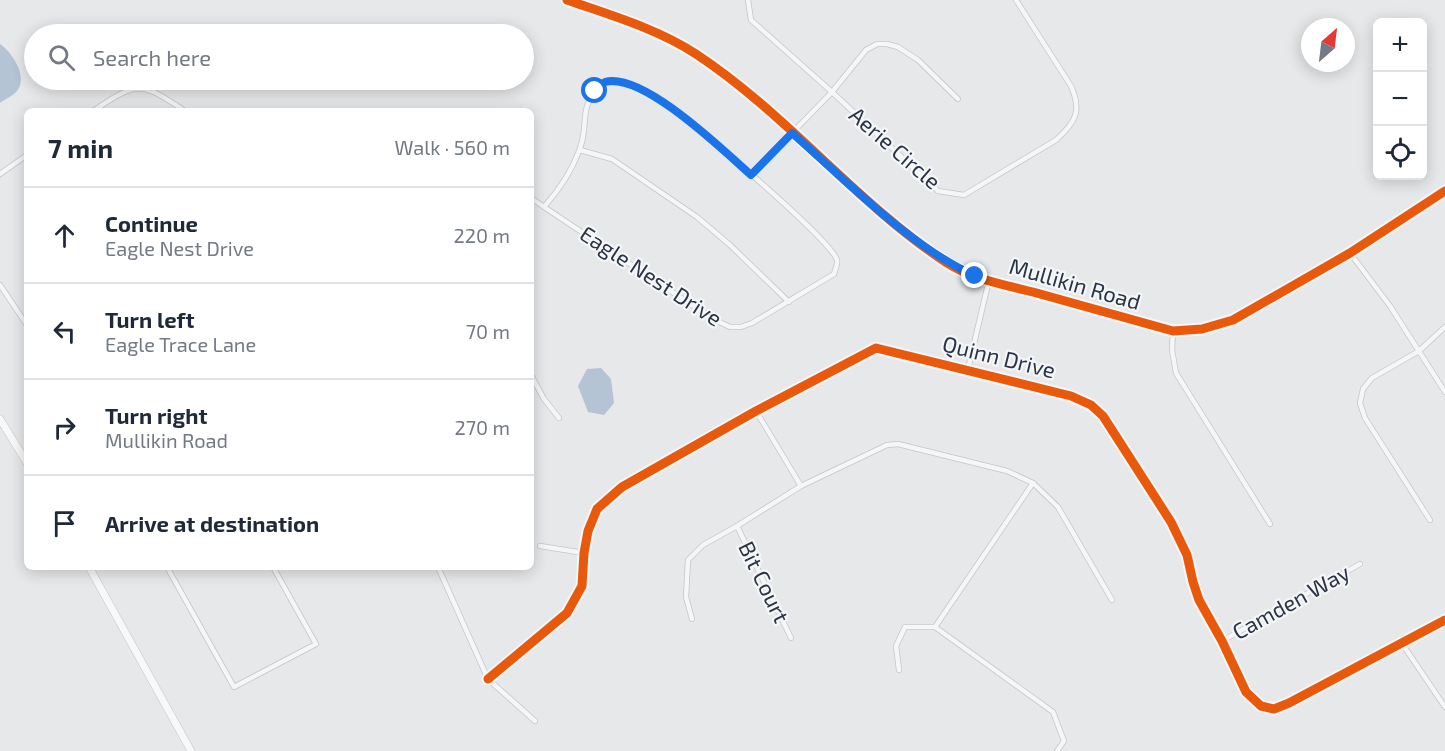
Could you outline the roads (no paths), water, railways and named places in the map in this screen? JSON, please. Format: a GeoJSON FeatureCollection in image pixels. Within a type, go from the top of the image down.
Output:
{"type":"FeatureCollection","features":[{"type":"Feature","properties":{"kind":"main road"},"geometry":{"type":"LineString","coordinates":[[0,419],[24,458]]}},
{"type":"Feature","properties":{"kind":"main road"},"geometry":{"type":"LineString","coordinates":[[91,570],[192,751]]}},
{"type":"Feature","properties":{"kind":"street","name":"Mullikin Road"},"geometry":{"type":"LineString","coordinates":[[567,0],[638,26],[685,47],[718,69],[904,231],[949,264],[989,280],[1173,331],[1202,329],[1233,320],[1350,254],[1445,191]]}},
{"type":"Feature","properties":{"kind":"street","name":"Aerie Circle"},"geometry":{"type":"LineString","coordinates":[[748,0],[751,20],[938,191],[964,195],[1056,140],[1069,129],[1075,116],[1078,101],[1071,86],[1016,0]]}},
{"type":"Feature","properties":{"kind":"street"},"geometry":{"type":"LineString","coordinates":[[751,175],[832,92],[866,50],[878,44],[898,47],[918,60],[958,99]]}},
{"type":"Feature","properties":{"kind":"street","name":"Eagle Nest Drive"},"geometry":{"type":"LineString","coordinates":[[534,200],[544,207],[692,306],[730,327],[741,327],[752,323],[834,274],[837,260],[825,242],[681,114],[653,95],[626,83],[604,82],[587,101],[580,150],[561,187],[544,207]]}},
{"type":"Feature","properties":{"kind":"street"},"geometry":{"type":"LineString","coordinates":[[98,108],[128,90]]}},
{"type":"Feature","properties":{"kind":"street"},"geometry":{"type":"LineString","coordinates":[[150,90],[162,95],[181,108]]}},
{"type":"Feature","properties":{"kind":"street"},"geometry":{"type":"LineString","coordinates":[[580,150],[612,159],[697,217],[730,245],[789,302]]}},
{"type":"Feature","properties":{"kind":"street"},"geometry":{"type":"LineString","coordinates":[[0,174],[24,157]]}},
{"type":"Feature","properties":{"kind":"street"},"geometry":{"type":"LineString","coordinates":[[1350,254],[1390,306],[1445,392]]}},
{"type":"Feature","properties":{"kind":"street"},"geometry":{"type":"LineString","coordinates":[[968,369],[989,280]]}},
{"type":"Feature","properties":{"kind":"street"},"geometry":{"type":"LineString","coordinates":[[0,285],[24,321]]}},
{"type":"Feature","properties":{"kind":"street"},"geometry":{"type":"LineString","coordinates":[[1430,520],[1365,418],[1360,403],[1363,389],[1372,378],[1419,351],[1445,327]]}},
{"type":"Feature","properties":{"kind":"street"},"geometry":{"type":"LineString","coordinates":[[1173,331],[1172,350],[1176,373],[1270,524]]}},
{"type":"Feature","properties":{"kind":"street","name":"Quinn Drive"},"geometry":{"type":"LineString","coordinates":[[488,679],[567,613],[582,586],[588,531],[597,509],[622,487],[756,411],[876,348],[1071,396],[1091,405],[1103,416],[1171,522],[1188,555],[1192,582],[1199,600],[1222,640],[1246,692],[1261,706],[1274,709],[1289,703],[1445,620]]}},
{"type":"Feature","properties":{"kind":"street"},"geometry":{"type":"LineString","coordinates":[[534,381],[544,399],[559,418]]}},
{"type":"Feature","properties":{"kind":"street"},"geometry":{"type":"LineString","coordinates":[[756,411],[801,486]]}},
{"type":"Feature","properties":{"kind":"street"},"geometry":{"type":"LineString","coordinates":[[692,619],[686,597],[688,560],[703,545],[801,486],[887,445],[898,444],[1007,471],[1033,483],[1058,507],[1112,600]]}},
{"type":"Feature","properties":{"kind":"street"},"geometry":{"type":"LineString","coordinates":[[935,627],[1033,483]]}},
{"type":"Feature","properties":{"kind":"street","name":"Bit Court"},"geometry":{"type":"LineString","coordinates":[[737,526],[791,638]]}},
{"type":"Feature","properties":{"kind":"street"},"geometry":{"type":"LineString","coordinates":[[540,546],[584,553]]}},
{"type":"Feature","properties":{"kind":"street","name":"Camden Way"},"geometry":{"type":"LineString","coordinates":[[1222,640],[1360,564]]}},
{"type":"Feature","properties":{"kind":"street"},"geometry":{"type":"LineString","coordinates":[[169,570],[234,687],[316,644],[275,570]]}},
{"type":"Feature","properties":{"kind":"street"},"geometry":{"type":"LineString","coordinates":[[439,570],[488,679],[535,721]]}},
{"type":"Feature","properties":{"kind":"street"},"geometry":{"type":"LineString","coordinates":[[899,670],[896,646],[905,627],[935,627],[1053,712],[1064,741],[1058,751]]}},
{"type":"Feature","properties":{"kind":"street"},"geometry":{"type":"LineString","coordinates":[[1401,642],[1445,707]]}},
{"type":"Feature","properties":{"kind":"water"},"geometry":{"type":"Polygon","coordinates":[[[0,44],[13,58],[21,79],[17,91],[0,103],[0,44]]]}},
{"type":"Feature","properties":{"kind":"water"},"geometry":{"type":"Polygon","coordinates":[[[601,368],[611,379],[614,403],[604,415],[588,412],[578,386],[587,369],[601,368]]]}}]}
